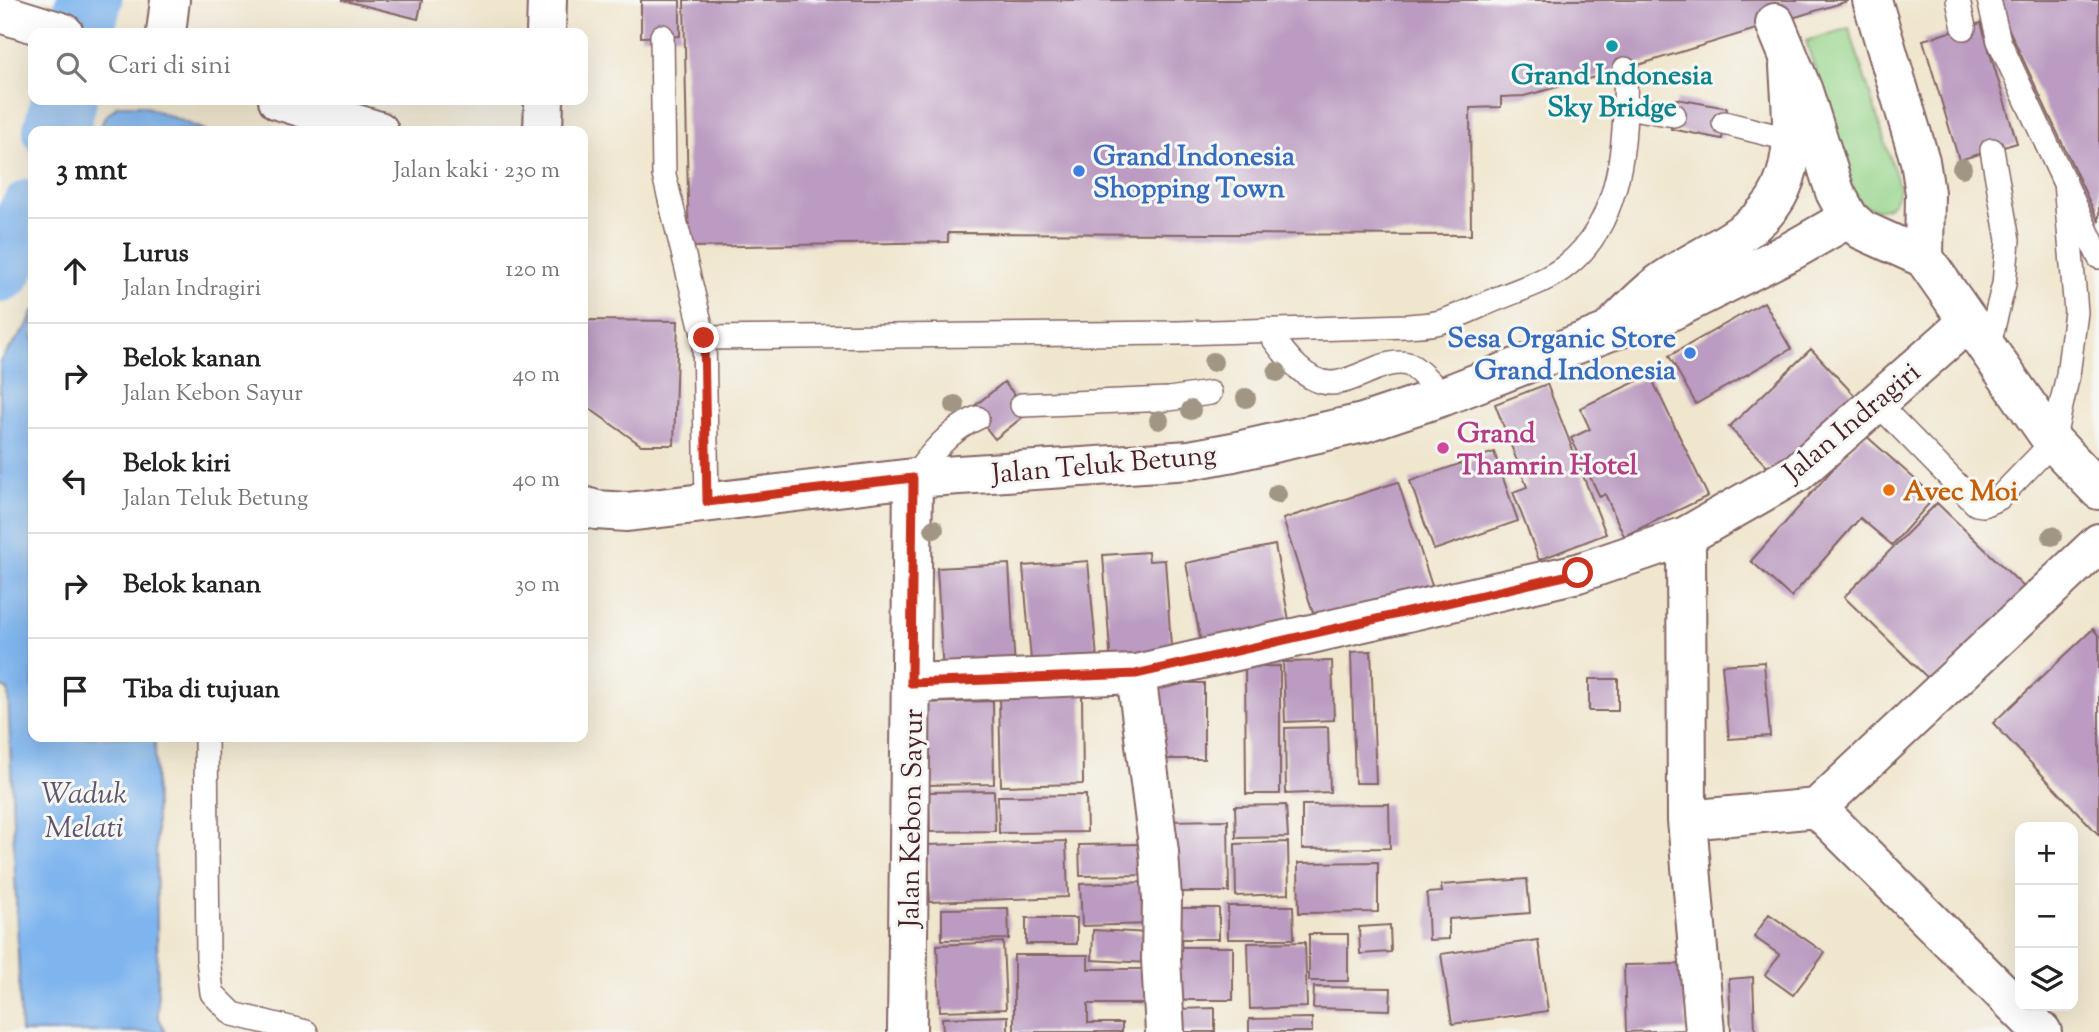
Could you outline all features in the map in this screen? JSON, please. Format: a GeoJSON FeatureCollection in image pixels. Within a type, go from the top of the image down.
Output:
{"type":"FeatureCollection","features":[{"type":"Feature","properties":{"kind":"street"},"geometry":{"type":"LineString","coordinates":[[167,28],[170,0]]}},
{"type":"Feature","properties":{"kind":"street"},"geometry":{"type":"LineString","coordinates":[[546,28],[547,0]]}},
{"type":"Feature","properties":{"kind":"street"},"geometry":{"type":"LineString","coordinates":[[1872,0],[1920,162],[1925,193],[1924,258],[2053,442],[2099,490]]}},
{"type":"Feature","properties":{"kind":"street"},"geometry":{"type":"LineString","coordinates":[[3,14],[48,28]]}},
{"type":"Feature","properties":{"kind":"street","name":"Jalan Teluk Betung"},"geometry":{"type":"LineString","coordinates":[[1608,332],[1661,282],[1726,244],[1762,216],[1782,189],[1792,140],[1782,41],[1803,91],[1835,192],[1849,218],[1862,230],[1924,258]]}},
{"type":"Feature","properties":{"kind":"street"},"geometry":{"type":"LineString","coordinates":[[294,105],[363,126]]}},
{"type":"Feature","properties":{"kind":"street"},"geometry":{"type":"LineString","coordinates":[[543,126],[544,105]]}},
{"type":"Feature","properties":{"kind":"street","name":"Jalan Teluk Betung"},"geometry":{"type":"LineString","coordinates":[[588,508],[626,512],[913,478],[1190,460],[1363,423],[1444,396],[1608,332],[1661,316],[1793,250],[1849,218]]}},
{"type":"Feature","properties":{"kind":"street","name":"Jalan Indragiri"},"geometry":{"type":"LineString","coordinates":[[911,683],[1136,674],[1578,573],[1686,536],[1798,472],[1876,402],[1978,335]]}},
{"type":"Feature","properties":{"kind":"street","name":"Jalan Kebon Sayur"},"geometry":{"type":"LineString","coordinates":[[907,1032],[913,478]]}},
{"type":"Feature","properties":{"kind":"street"},"geometry":{"type":"LineString","coordinates":[[1686,536],[1687,820],[1705,1032]]}},
{"type":"Feature","properties":{"kind":"street"},"geometry":{"type":"LineString","coordinates":[[1687,820],[1817,808],[2099,543]]}},
{"type":"Feature","properties":{"kind":"street"},"geometry":{"type":"LineString","coordinates":[[1136,674],[1159,852],[1165,1032]]}},
{"type":"Feature","properties":{"kind":"street"},"geometry":{"type":"LineString","coordinates":[[1817,808],[2042,1032]]}},
{"type":"Feature","properties":{"kind":"lane"},"geometry":{"type":"LineString","coordinates":[[1958,0],[1964,28]]}},
{"type":"Feature","properties":{"kind":"lane"},"geometry":{"type":"LineString","coordinates":[[1989,0],[1999,41],[2099,257]]}},
{"type":"Feature","properties":{"kind":"lane"},"geometry":{"type":"LineString","coordinates":[[662,36],[664,175],[704,338],[707,502]]}},
{"type":"Feature","properties":{"kind":"lane"},"geometry":{"type":"LineString","coordinates":[[704,338],[1178,333],[1437,323],[1535,284],[1566,266],[1592,240],[1605,218],[1622,149],[1626,107],[1625,69]]}},
{"type":"Feature","properties":{"kind":"lane"},"geometry":{"type":"LineString","coordinates":[[1626,107],[1674,115]]}},
{"type":"Feature","properties":{"kind":"lane"},"geometry":{"type":"LineString","coordinates":[[1724,123],[1792,140]]}},
{"type":"Feature","properties":{"kind":"lane"},"geometry":{"type":"LineString","coordinates":[[1978,335],[2006,271],[2008,240],[1992,150]]}},
{"type":"Feature","properties":{"kind":"lane"},"geometry":{"type":"LineString","coordinates":[[1876,402],[1976,504],[1983,505],[1999,498],[2053,442],[2068,375],[2076,312],[2065,183]]}},
{"type":"Feature","properties":{"kind":"lane"},"geometry":{"type":"LineString","coordinates":[[1267,330],[1299,369],[1318,382],[1339,382],[1388,364],[1399,363],[1410,365],[1444,396]]}},
{"type":"Feature","properties":{"kind":"lane"},"geometry":{"type":"LineString","coordinates":[[1022,405],[1169,399],[1210,393]]}},
{"type":"Feature","properties":{"kind":"lane"},"geometry":{"type":"LineString","coordinates":[[913,478],[930,454],[961,425],[977,418]]}},
{"type":"Feature","properties":{"kind":"lane"},"geometry":{"type":"LineString","coordinates":[[206,742],[208,958],[212,993],[233,1014],[306,1032]]}},
{"type":"Feature","properties":{"kind":"green space"},"geometry":{"type":"Polygon","coordinates":[[[1849,28],[1899,186],[1894,201],[1883,209],[1870,208],[1856,199],[1806,41],[1849,28]]]}},
{"type":"Feature","properties":{"kind":"water"},"geometry":{"type":"Polygon","coordinates":[[[118,105],[142,105],[194,126],[101,126],[104,118],[118,105]]]}},
{"type":"Feature","properties":{"kind":"water","name":"Waduk Melati"},"geometry":{"type":"Polygon","coordinates":[[[28,323],[28,742],[155,742],[158,1016],[165,1032],[21,1032],[8,690],[0,686],[0,361],[28,323]]]}},
{"type":"Feature","properties":{"kind":"building"},"geometry":{"type":"Polygon","coordinates":[[[342,0],[422,0],[418,19],[342,0]]]}},
{"type":"Feature","properties":{"kind":"building"},"geometry":{"type":"Polygon","coordinates":[[[641,0],[680,0],[680,36],[641,37],[641,0]]]}},
{"type":"Feature","properties":{"kind":"building","name":"Grand Indonesia Shopping Town"},"geometry":{"type":"Polygon","coordinates":[[[684,0],[1848,1],[1625,69],[1524,96],[1501,97],[1501,107],[1470,108],[1471,235],[948,233],[948,242],[689,247],[684,0]]]}},
{"type":"Feature","properties":{"kind":"building"},"geometry":{"type":"Polygon","coordinates":[[[1999,0],[2099,0],[2099,222],[1998,6],[1999,0]]]}},
{"type":"Feature","properties":{"kind":"building"},"geometry":{"type":"Polygon","coordinates":[[[1981,23],[2017,143],[1959,160],[1923,40],[1981,23]]]}},
{"type":"Feature","properties":{"kind":"building"},"geometry":{"type":"Polygon","coordinates":[[[1677,99],[1727,108],[1722,139],[1671,129],[1677,99]]]}},
{"type":"Feature","properties":{"kind":"building"},"geometry":{"type":"Polygon","coordinates":[[[1764,302],[1791,349],[1696,404],[1669,356],[1764,302]]]}},
{"type":"Feature","properties":{"kind":"building"},"geometry":{"type":"Polygon","coordinates":[[[588,320],[678,321],[674,445],[641,445],[588,408],[588,320]]]}},
{"type":"Feature","properties":{"kind":"building"},"geometry":{"type":"Polygon","coordinates":[[[1811,349],[1858,399],[1776,476],[1729,427],[1811,349]]]}},
{"type":"Feature","properties":{"kind":"building"},"geometry":{"type":"Polygon","coordinates":[[[1650,375],[1708,496],[1624,536],[1605,494],[1600,497],[1571,438],[1590,429],[1580,408],[1650,375]]]}},
{"type":"Feature","properties":{"kind":"building"},"geometry":{"type":"Polygon","coordinates":[[[1004,382],[1029,412],[995,439],[971,409],[1004,382]]]}},
{"type":"Feature","properties":{"kind":"building"},"geometry":{"type":"Polygon","coordinates":[[[1547,384],[1606,534],[1539,560],[1513,492],[1527,487],[1495,404],[1547,384]]]}},
{"type":"Feature","properties":{"kind":"building"},"geometry":{"type":"Polygon","coordinates":[[[1864,434],[1935,497],[1892,545],[1860,518],[1791,597],[1751,561],[1864,434]]]}},
{"type":"Feature","properties":{"kind":"building"},"geometry":{"type":"Polygon","coordinates":[[[1494,452],[1518,521],[1434,550],[1410,481],[1494,452]]]}},
{"type":"Feature","properties":{"kind":"building"},"geometry":{"type":"Polygon","coordinates":[[[1398,482],[1433,589],[1317,625],[1283,519],[1398,482]]]}},
{"type":"Feature","properties":{"kind":"building"},"geometry":{"type":"Polygon","coordinates":[[[1937,503],[2026,589],[1933,683],[1844,597],[1937,503]]]}},
{"type":"Feature","properties":{"kind":"building"},"geometry":{"type":"Polygon","coordinates":[[[1275,545],[1291,631],[1202,648],[1186,563],[1275,545]]]}},
{"type":"Feature","properties":{"kind":"building"},"geometry":{"type":"Polygon","coordinates":[[[1148,552],[1149,561],[1165,560],[1172,661],[1111,665],[1103,555],[1148,552]]]}},
{"type":"Feature","properties":{"kind":"building"},"geometry":{"type":"Polygon","coordinates":[[[1088,561],[1098,669],[1059,672],[1058,658],[1031,660],[1023,566],[1088,561]]]}},
{"type":"Feature","properties":{"kind":"building"},"geometry":{"type":"Polygon","coordinates":[[[1009,564],[1015,670],[943,675],[937,568],[1009,564]]]}},
{"type":"Feature","properties":{"kind":"building"},"geometry":{"type":"Polygon","coordinates":[[[2093,629],[2099,636],[2099,835],[1993,723],[2093,629]]]}},
{"type":"Feature","properties":{"kind":"building"},"geometry":{"type":"Polygon","coordinates":[[[1371,651],[1376,783],[1355,783],[1351,652],[1371,651]]]}},
{"type":"Feature","properties":{"kind":"building"},"geometry":{"type":"Polygon","coordinates":[[[1332,661],[1334,720],[1285,722],[1283,662],[1332,661]]]}},
{"type":"Feature","properties":{"kind":"building"},"geometry":{"type":"Polygon","coordinates":[[[1764,662],[1770,736],[1729,739],[1722,665],[1764,662]]]}},
{"type":"Feature","properties":{"kind":"building"},"geometry":{"type":"Polygon","coordinates":[[[1280,666],[1280,794],[1246,794],[1245,667],[1280,666]]]}},
{"type":"Feature","properties":{"kind":"building"},"geometry":{"type":"Polygon","coordinates":[[[1589,679],[1618,679],[1618,711],[1589,711],[1589,679]]]}},
{"type":"Feature","properties":{"kind":"building"},"geometry":{"type":"Polygon","coordinates":[[[1146,683],[1204,683],[1204,759],[1147,759],[1146,683]]]}},
{"type":"Feature","properties":{"kind":"building"},"geometry":{"type":"Polygon","coordinates":[[[1082,694],[1083,784],[1001,786],[999,696],[1082,694]]]}},
{"type":"Feature","properties":{"kind":"building"},"geometry":{"type":"Polygon","coordinates":[[[993,701],[994,784],[923,785],[921,703],[993,701]]]}},
{"type":"Feature","properties":{"kind":"building"},"geometry":{"type":"Polygon","coordinates":[[[1328,727],[1330,792],[1286,794],[1285,728],[1328,727]]]}},
{"type":"Feature","properties":{"kind":"building"},"geometry":{"type":"Polygon","coordinates":[[[994,791],[995,831],[930,832],[929,792],[994,791]]]}},
{"type":"Feature","properties":{"kind":"building"},"geometry":{"type":"Polygon","coordinates":[[[1086,795],[1087,832],[999,833],[998,796],[1086,795]]]}},
{"type":"Feature","properties":{"kind":"building"},"geometry":{"type":"Polygon","coordinates":[[[1389,804],[1390,848],[1302,849],[1302,805],[1389,804]]]}},
{"type":"Feature","properties":{"kind":"building"},"geometry":{"type":"Polygon","coordinates":[[[1286,805],[1288,837],[1236,838],[1235,806],[1286,805]]]}},
{"type":"Feature","properties":{"kind":"building"},"geometry":{"type":"Polygon","coordinates":[[[1228,820],[1229,892],[1165,892],[1164,821],[1228,820]]]}},
{"type":"Feature","properties":{"kind":"building"},"geometry":{"type":"Polygon","coordinates":[[[1066,841],[1068,897],[930,902],[927,845],[1066,841]]]}},
{"type":"Feature","properties":{"kind":"building"},"geometry":{"type":"Polygon","coordinates":[[[1288,842],[1289,894],[1236,896],[1235,844],[1288,842]]]}},
{"type":"Feature","properties":{"kind":"building"},"geometry":{"type":"Polygon","coordinates":[[[1144,844],[1145,875],[1080,876],[1079,845],[1144,844]]]}},
{"type":"Feature","properties":{"kind":"building"},"geometry":{"type":"Polygon","coordinates":[[[1378,862],[1378,912],[1299,913],[1298,863],[1378,862]]]}},
{"type":"Feature","properties":{"kind":"building"},"geometry":{"type":"Polygon","coordinates":[[[1527,879],[1530,913],[1449,919],[1449,939],[1429,940],[1427,893],[1442,892],[1441,885],[1527,879]]]}},
{"type":"Feature","properties":{"kind":"building"},"geometry":{"type":"Polygon","coordinates":[[[1150,882],[1151,924],[1082,926],[1080,884],[1150,882]]]}},
{"type":"Feature","properties":{"kind":"building"},"geometry":{"type":"Polygon","coordinates":[[[1228,906],[1293,906],[1294,939],[1228,939],[1228,906]]]}},
{"type":"Feature","properties":{"kind":"building"},"geometry":{"type":"Polygon","coordinates":[[[1008,908],[1009,939],[942,940],[942,909],[1008,908]]]}},
{"type":"Feature","properties":{"kind":"building"},"geometry":{"type":"Polygon","coordinates":[[[1165,908],[1219,908],[1219,939],[1166,939],[1165,908]]]}},
{"type":"Feature","properties":{"kind":"building"},"geometry":{"type":"Polygon","coordinates":[[[1769,914],[1825,953],[1793,995],[1765,975],[1780,955],[1754,937],[1769,914]]]}},
{"type":"Feature","properties":{"kind":"building"},"geometry":{"type":"Polygon","coordinates":[[[1026,918],[1077,918],[1077,944],[1026,944],[1026,918]]]}},
{"type":"Feature","properties":{"kind":"building"},"geometry":{"type":"Polygon","coordinates":[[[1390,925],[1391,952],[1360,954],[1359,927],[1390,925]]]}},
{"type":"Feature","properties":{"kind":"building"},"geometry":{"type":"Polygon","coordinates":[[[1093,930],[1150,933],[1149,963],[1092,960],[1093,930]]]}},
{"type":"Feature","properties":{"kind":"building"},"geometry":{"type":"Polygon","coordinates":[[[1309,934],[1348,934],[1348,981],[1309,981],[1309,934]]]}},
{"type":"Feature","properties":{"kind":"building"},"geometry":{"type":"Polygon","coordinates":[[[1538,940],[1548,1011],[1452,1024],[1441,954],[1538,940]]]}},
{"type":"Feature","properties":{"kind":"building"},"geometry":{"type":"Polygon","coordinates":[[[1003,942],[1006,1009],[940,1011],[937,945],[1003,942]]]}},
{"type":"Feature","properties":{"kind":"building"},"geometry":{"type":"Polygon","coordinates":[[[1305,942],[1307,1007],[1250,1009],[1248,943],[1305,942]]]}},
{"type":"Feature","properties":{"kind":"building"},"geometry":{"type":"Polygon","coordinates":[[[1167,947],[1233,947],[1233,1000],[1167,1000],[1167,947]]]}},
{"type":"Feature","properties":{"kind":"building"},"geometry":{"type":"Polygon","coordinates":[[[1014,955],[1088,955],[1088,969],[1153,969],[1154,1004],[1088,1004],[1088,1023],[1122,1023],[1122,1032],[1014,1032],[1014,955]]]}},
{"type":"Feature","properties":{"kind":"building"},"geometry":{"type":"Polygon","coordinates":[[[1684,964],[1686,1030],[1626,1032],[1624,965],[1684,964]]]}},
{"type":"Feature","properties":{"kind":"building"},"geometry":{"type":"Polygon","coordinates":[[[1753,977],[1755,1031],[1731,1032],[1729,979],[1753,977]]]}},
{"type":"Feature","properties":{"kind":"building"},"geometry":{"type":"Polygon","coordinates":[[[1314,987],[1391,988],[1390,1010],[1313,1008],[1314,987]]]}},
{"type":"Feature","properties":{"kind":"building"},"geometry":{"type":"Polygon","coordinates":[[[1215,1008],[1215,1032],[1175,1032],[1175,1009],[1215,1008]]]}},
{"type":"Feature","properties":{"kind":"building"},"geometry":{"type":"Polygon","coordinates":[[[1008,1016],[1008,1032],[943,1032],[942,1018],[1008,1016]]]}},
{"type":"Feature","properties":{"kind":"building"},"geometry":{"type":"Polygon","coordinates":[[[1312,1018],[1312,1032],[1249,1032],[1249,1019],[1312,1018]]]}},
{"type":"Feature","properties":{"kind":"waterway"},"geometry":{"type":"LineString","coordinates":[[82,28],[89,0]]}},
{"type":"Feature","properties":{"kind":"waterway"},"geometry":{"type":"LineString","coordinates":[[57,126],[63,105]]}},
{"type":"Feature","properties":{"kind":"waterway"},"geometry":{"type":"LineString","coordinates":[[0,269],[28,220]]}},
{"type":"Feature","properties":{"kind":"place","name":"Grand Indonesia Sky Bridge"},"geometry":{"type":"Point","coordinates":[1612,46]}},
{"type":"Feature","properties":{"kind":"place","name":"Grand Indonesia Shopping Town"},"geometry":{"type":"Point","coordinates":[1079,171]}},
{"type":"Feature","properties":{"kind":"place","name":"Sesa Organic Store Grand Indonesia"},"geometry":{"type":"Point","coordinates":[1690,353]}},
{"type":"Feature","properties":{"kind":"place","name":"Grand Thamrin Hotel"},"geometry":{"type":"Point","coordinates":[1443,448]}},
{"type":"Feature","properties":{"kind":"place","name":"Avec Moi"},"geometry":{"type":"Point","coordinates":[1889,490]}},
{"type":"Feature","properties":{"kind":"route"},"geometry":{"type":"LineString","coordinates":[[704,338],[707,502],[913,478],[911,683],[1136,674],[1578,573]]}}]}
